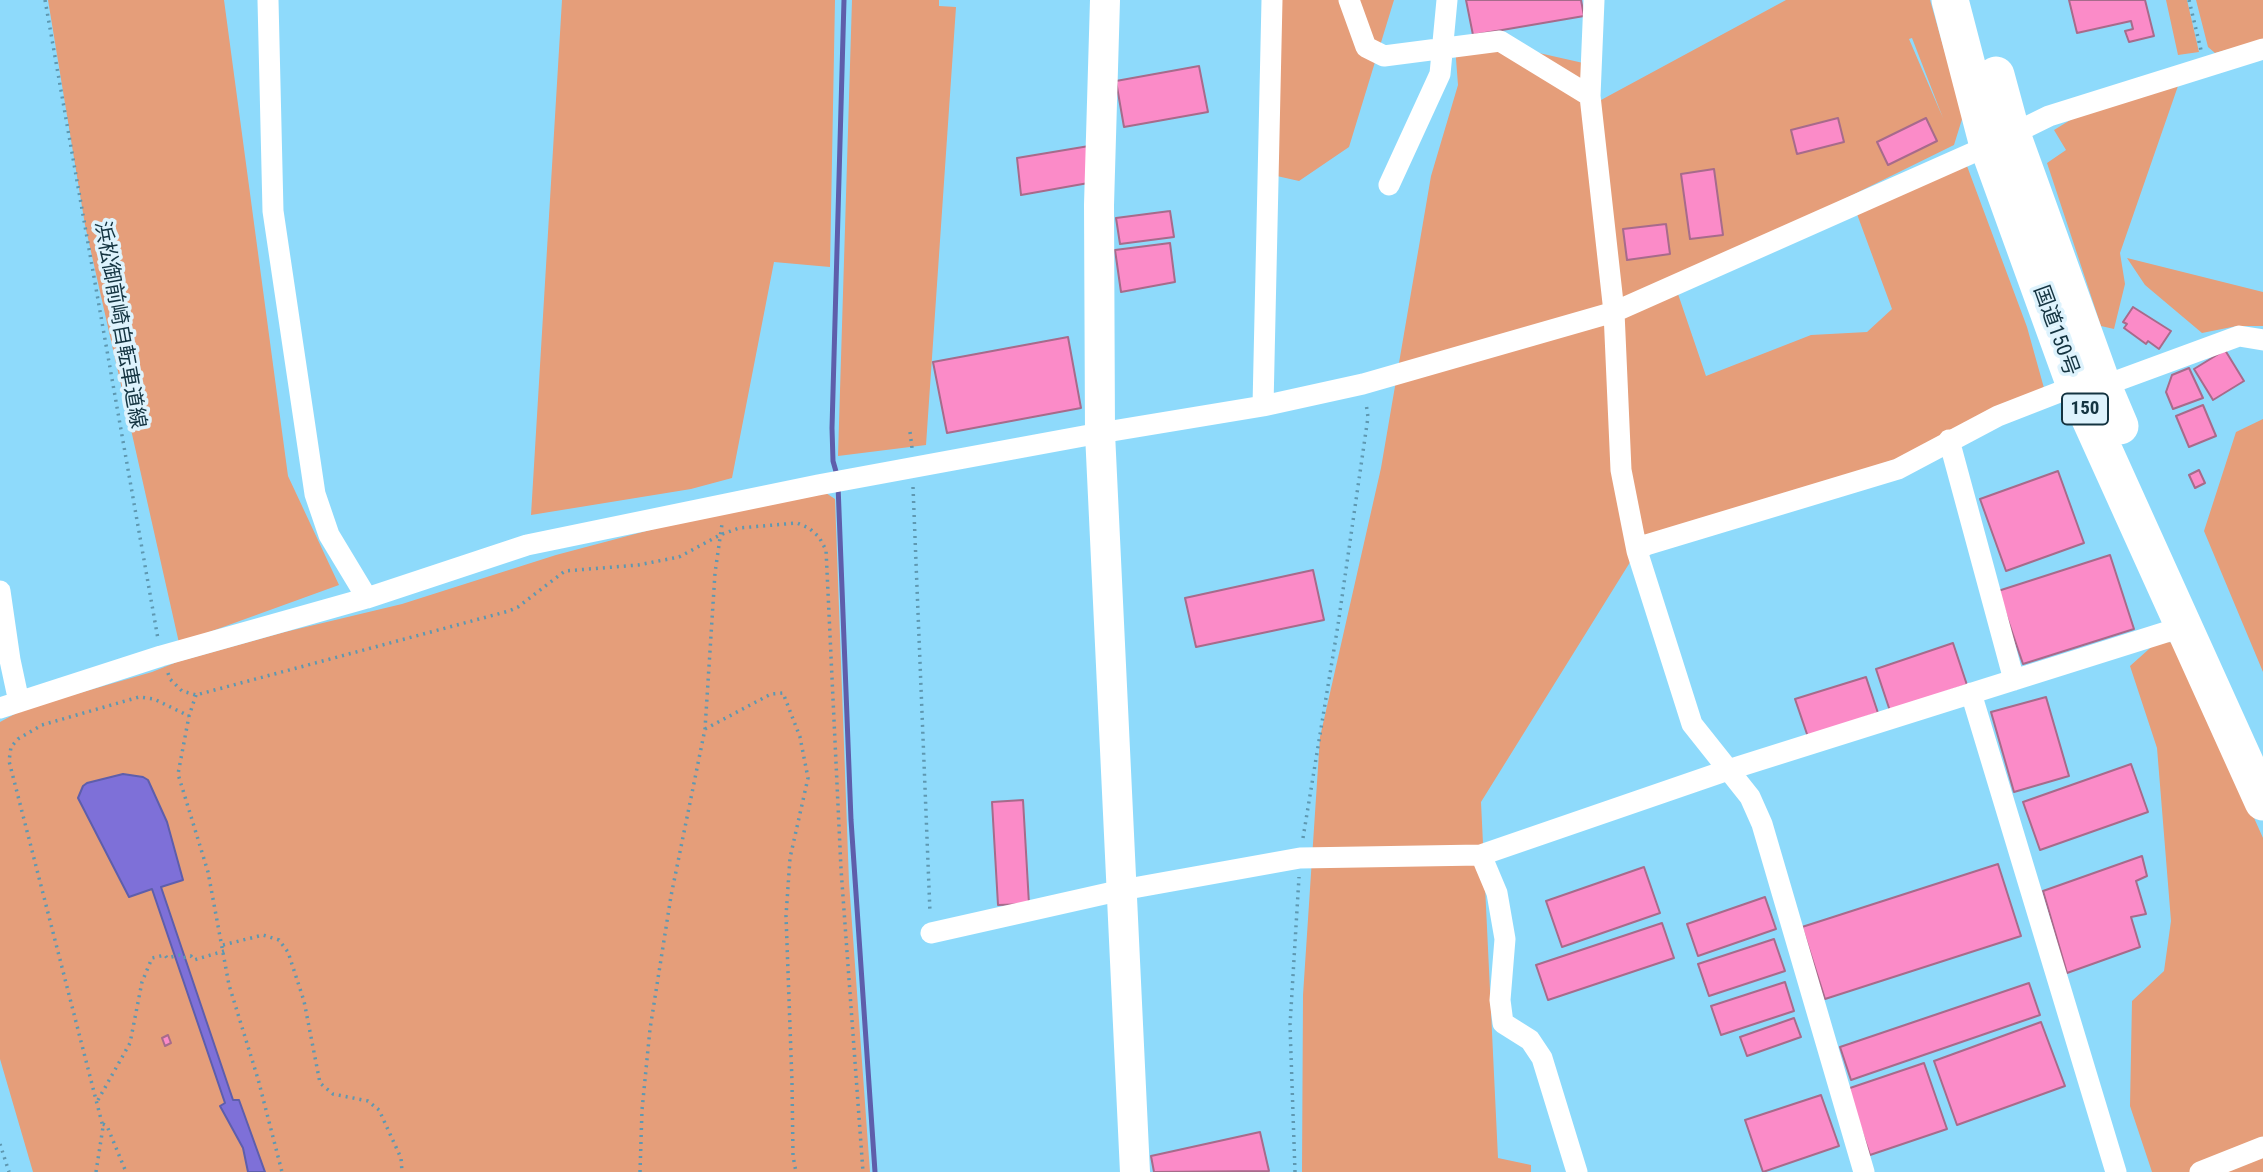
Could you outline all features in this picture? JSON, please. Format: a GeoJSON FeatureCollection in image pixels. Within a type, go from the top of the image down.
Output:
{"type":"FeatureCollection","features":[{"type":"Feature","properties":{"kind":"highway","name":"国道150号"},"geometry":{"type":"LineString","coordinates":[[1950,0],[2089,386],[2182,626],[2263,802]]}},
{"type":"Feature","properties":{"kind":"highway","name":"国道150号"},"geometry":{"type":"LineString","coordinates":[[1976,0],[2000,140]]}},
{"type":"Feature","properties":{"kind":"highway","name":"国道150号"},"geometry":{"type":"LineString","coordinates":[[2089,386],[2263,752]]}},
{"type":"Feature","properties":{"kind":"street"},"geometry":{"type":"LineString","coordinates":[[268,0],[273,211],[315,494],[329,535],[367,598]]}},
{"type":"Feature","properties":{"kind":"street"},"geometry":{"type":"LineString","coordinates":[[1105,0],[1099,205],[1100,433],[1135,1172]]}},
{"type":"Feature","properties":{"kind":"street"},"geometry":{"type":"LineString","coordinates":[[1263,407],[1272,0]]}},
{"type":"Feature","properties":{"kind":"street"},"geometry":{"type":"LineString","coordinates":[[1349,0],[1366,47],[1384,56],[1500,41],[1590,96]]}},
{"type":"Feature","properties":{"kind":"street"},"geometry":{"type":"LineString","coordinates":[[1389,185],[1440,74],[1447,0]]}},
{"type":"Feature","properties":{"kind":"street"},"geometry":{"type":"LineString","coordinates":[[1594,0],[1590,96],[1614,312],[1621,470],[1637,551],[1692,724],[1750,797],[1762,824],[1864,1172]]}},
{"type":"Feature","properties":{"kind":"street"},"geometry":{"type":"LineString","coordinates":[[0,591],[10,660],[9,705],[161,656],[367,598],[527,545],[725,504],[1100,433],[1263,407],[1363,384],[1614,312],[2049,116],[2263,49]]}},
{"type":"Feature","properties":{"kind":"street"},"geometry":{"type":"LineString","coordinates":[[1637,551],[1646,545],[1898,469],[1998,416],[2239,336],[2263,340]]}},
{"type":"Feature","properties":{"kind":"street"},"geometry":{"type":"LineString","coordinates":[[1950,440],[2014,680]]}},
{"type":"Feature","properties":{"kind":"street"},"geometry":{"type":"LineString","coordinates":[[930,933],[1122,890],[1300,858],[1482,855],[1728,770],[2182,626]]}},
{"type":"Feature","properties":{"kind":"street"},"geometry":{"type":"LineString","coordinates":[[1972,693],[2116,1172]]}},
{"type":"Feature","properties":{"kind":"street"},"geometry":{"type":"LineString","coordinates":[[1482,855],[1497,893],[1505,939],[1500,1000],[1503,1023],[1530,1040],[1542,1058],[1577,1172]]}},
{"type":"Feature","properties":{"kind":"street"},"geometry":{"type":"LineString","coordinates":[[2200,1172],[2263,1147]]}},
{"type":"Feature","properties":{"kind":"path","name":"浜松御前崎自転車道線"},"geometry":{"type":"LineString","coordinates":[[45,0],[161,656],[170,679],[182,691],[196,695]]}},
{"type":"Feature","properties":{"kind":"path"},"geometry":{"type":"LineString","coordinates":[[2189,0],[2205,66]]}},
{"type":"Feature","properties":{"kind":"path"},"geometry":{"type":"LineString","coordinates":[[1294,1172],[1290,1025],[1300,858],[1338,625],[1368,416],[1363,384]]}},
{"type":"Feature","properties":{"kind":"path"},"geometry":{"type":"LineString","coordinates":[[911,432],[912,454]]}},
{"type":"Feature","properties":{"kind":"path"},"geometry":{"type":"LineString","coordinates":[[912,482],[930,933]]}},
{"type":"Feature","properties":{"kind":"path"},"geometry":{"type":"LineString","coordinates":[[640,1172],[642,1110],[650,1029],[671,896],[705,729],[715,573],[725,504]]}},
{"type":"Feature","properties":{"kind":"path"},"geometry":{"type":"LineString","coordinates":[[282,1172],[258,1079],[229,985],[208,872],[178,774],[189,716],[196,695],[509,611],[565,571],[585,567],[638,565],[679,557],[739,528],[797,523],[809,528],[819,537],[826,550],[841,869],[863,1172]]}},
{"type":"Feature","properties":{"kind":"path"},"geometry":{"type":"LineString","coordinates":[[705,729],[771,694],[783,693],[800,737],[808,778],[790,858],[786,916],[793,1156],[796,1172]]}},
{"type":"Feature","properties":{"kind":"path"},"geometry":{"type":"LineString","coordinates":[[96,1172],[103,1124],[9,761],[11,747],[18,739],[42,725],[139,698],[154,699],[189,716]]}},
{"type":"Feature","properties":{"kind":"path"},"geometry":{"type":"LineString","coordinates":[[223,945],[263,935],[279,940],[288,952],[304,1001],[320,1083],[333,1094],[368,1101],[379,1110],[401,1158],[402,1172]]}},
{"type":"Feature","properties":{"kind":"path"},"geometry":{"type":"LineString","coordinates":[[97,1101],[130,1042],[142,982],[152,958],[180,955],[182,958],[191,956],[194,960],[224,951]]}},
{"type":"Feature","properties":{"kind":"path"},"geometry":{"type":"LineString","coordinates":[[103,1124],[107,1126],[126,1172]]}},
{"type":"Feature","properties":{"kind":"path"},"geometry":{"type":"LineString","coordinates":[[0,1144],[9,1172]]}},
{"type":"Feature","properties":{"kind":"shaded area"},"geometry":{"type":"Polygon","coordinates":[[[48,0],[224,0],[288,476],[339,585],[179,643],[85,225],[48,0]]]}},
{"type":"Feature","properties":{"kind":"shaded area"},"geometry":{"type":"Polygon","coordinates":[[[562,0],[835,0],[830,267],[774,262],[732,478],[691,489],[531,515],[562,0]]]}},
{"type":"Feature","properties":{"kind":"shaded area"},"geometry":{"type":"Polygon","coordinates":[[[852,0],[939,0],[939,6],[956,7],[926,445],[838,456],[852,0]]]}},
{"type":"Feature","properties":{"kind":"shaded area"},"geometry":{"type":"Polygon","coordinates":[[[1276,0],[1394,0],[1349,147],[1299,181],[1268,174],[1276,0]]]}},
{"type":"Feature","properties":{"kind":"shaded area"},"geometry":{"type":"Polygon","coordinates":[[[1786,0],[1930,0],[1963,116],[1954,145],[1771,235],[1613,304],[1596,148],[1601,100],[1786,0]],[[1912,38],[1909,39],[1943,118],[1912,38]]]}},
{"type":"Feature","properties":{"kind":"shaded area"},"geometry":{"type":"Polygon","coordinates":[[[2166,0],[2187,0],[2199,52],[2178,55],[2166,0]]]}},
{"type":"Feature","properties":{"kind":"shaded area"},"geometry":{"type":"Polygon","coordinates":[[[2196,0],[2263,0],[2263,40],[2215,53],[2208,47],[2196,0]]]}},
{"type":"Feature","properties":{"kind":"shaded area"},"geometry":{"type":"Polygon","coordinates":[[[1486,41],[1592,65],[1605,306],[1678,294],[1706,376],[1811,335],[1867,332],[1892,309],[1854,206],[1967,166],[2027,327],[2044,388],[1949,440],[1637,551],[1481,802],[1498,1158],[1531,1165],[1531,1172],[1302,1172],[1303,995],[1320,737],[1381,468],[1431,176],[1458,85],[1455,46],[1486,41]]]}},
{"type":"Feature","properties":{"kind":"shaded area"},"geometry":{"type":"Polygon","coordinates":[[[2178,86],[2120,253],[2125,284],[2114,329],[2101,326],[2047,163],[2066,150],[2054,130],[2072,119],[2178,86]]]}},
{"type":"Feature","properties":{"kind":"shaded area"},"geometry":{"type":"Polygon","coordinates":[[[2127,258],[2263,292],[2263,326],[2237,326],[2202,333],[2145,285],[2127,258]]]}},
{"type":"Feature","properties":{"kind":"shaded area"},"geometry":{"type":"Polygon","coordinates":[[[2263,419],[2263,672],[2204,531],[2236,432],[2263,419]]]}},
{"type":"Feature","properties":{"kind":"shaded area"},"geometry":{"type":"Polygon","coordinates":[[[826,493],[835,499],[849,882],[870,1172],[33,1172],[0,1059],[0,722],[24,709],[152,672],[177,662],[402,604],[556,555],[714,513],[826,493]]]}},
{"type":"Feature","properties":{"kind":"shaded area"},"geometry":{"type":"Polygon","coordinates":[[[2158,641],[2176,643],[2263,838],[2263,1172],[2152,1172],[2130,1106],[2132,1001],[2164,971],[2171,921],[2157,748],[2130,666],[2158,641]]]}},
{"type":"Feature","properties":{"kind":"shaded area"},"geometry":{"type":"Polygon","coordinates":[[[123,774],[148,780],[167,822],[183,880],[161,887],[233,1100],[239,1100],[265,1172],[248,1172],[243,1148],[220,1106],[225,1103],[152,889],[129,897],[78,798],[87,783],[123,774]]]}},
{"type":"Feature","properties":{"kind":"building"},"geometry":{"type":"Polygon","coordinates":[[[1466,0],[1581,0],[1584,16],[1473,35],[1466,0]]]}},
{"type":"Feature","properties":{"kind":"building"},"geometry":{"type":"Polygon","coordinates":[[[2069,0],[2145,0],[2154,36],[2129,42],[2125,31],[2133,29],[2131,21],[2077,33],[2069,0]]]}},
{"type":"Feature","properties":{"kind":"building"},"geometry":{"type":"Polygon","coordinates":[[[1199,66],[1208,112],[1124,127],[1116,81],[1199,66]]]}},
{"type":"Feature","properties":{"kind":"building"},"geometry":{"type":"Polygon","coordinates":[[[1838,118],[1844,142],[1797,154],[1791,130],[1838,118]]]}},
{"type":"Feature","properties":{"kind":"building"},"geometry":{"type":"Polygon","coordinates":[[[1926,118],[1937,141],[1888,165],[1877,142],[1926,118]]]}},
{"type":"Feature","properties":{"kind":"building"},"geometry":{"type":"Polygon","coordinates":[[[1089,146],[1094,182],[1021,195],[1017,158],[1089,146]]]}},
{"type":"Feature","properties":{"kind":"building"},"geometry":{"type":"Polygon","coordinates":[[[1714,169],[1723,235],[1690,239],[1681,174],[1714,169]]]}},
{"type":"Feature","properties":{"kind":"building"},"geometry":{"type":"Polygon","coordinates":[[[1170,211],[1174,237],[1120,244],[1116,218],[1170,211]]]}},
{"type":"Feature","properties":{"kind":"building"},"geometry":{"type":"Polygon","coordinates":[[[1666,224],[1670,254],[1627,260],[1623,229],[1666,224]]]}},
{"type":"Feature","properties":{"kind":"building"},"geometry":{"type":"Polygon","coordinates":[[[1170,243],[1175,282],[1121,292],[1115,250],[1170,243]]]}},
{"type":"Feature","properties":{"kind":"building"},"geometry":{"type":"Polygon","coordinates":[[[2133,307],[2171,331],[2159,349],[2148,341],[2146,344],[2124,328],[2127,324],[2123,322],[2133,307]]]}},
{"type":"Feature","properties":{"kind":"building"},"geometry":{"type":"Polygon","coordinates":[[[1068,337],[1081,408],[947,433],[933,362],[1068,337]]]}},
{"type":"Feature","properties":{"kind":"building"},"geometry":{"type":"Polygon","coordinates":[[[2225,350],[2244,381],[2213,400],[2194,369],[2225,350]]]}},
{"type":"Feature","properties":{"kind":"building"},"geometry":{"type":"Polygon","coordinates":[[[2189,368],[2203,398],[2173,409],[2166,392],[2172,375],[2189,368]]]}},
{"type":"Feature","properties":{"kind":"building"},"geometry":{"type":"Polygon","coordinates":[[[2203,405],[2216,436],[2189,447],[2176,416],[2203,405]]]}},
{"type":"Feature","properties":{"kind":"building"},"geometry":{"type":"Polygon","coordinates":[[[2199,470],[2205,483],[2195,488],[2189,475],[2199,470]]]}},
{"type":"Feature","properties":{"kind":"building"},"geometry":{"type":"Polygon","coordinates":[[[2058,471],[2084,543],[2006,571],[1980,499],[2058,471]]]}},
{"type":"Feature","properties":{"kind":"building"},"geometry":{"type":"Polygon","coordinates":[[[2110,555],[2134,629],[2023,664],[1998,591],[2110,555]]]}},
{"type":"Feature","properties":{"kind":"building"},"geometry":{"type":"Polygon","coordinates":[[[1313,570],[1324,620],[1196,647],[1185,598],[1313,570]]]}},
{"type":"Feature","properties":{"kind":"building"},"geometry":{"type":"Polygon","coordinates":[[[1953,643],[1967,685],[1890,711],[1876,669],[1953,643]]]}},
{"type":"Feature","properties":{"kind":"building"},"geometry":{"type":"Polygon","coordinates":[[[1866,677],[1878,713],[1808,737],[1795,699],[1866,677]]]}},
{"type":"Feature","properties":{"kind":"building"},"geometry":{"type":"Polygon","coordinates":[[[2046,697],[2069,776],[2014,792],[1991,712],[2046,697]]]}},
{"type":"Feature","properties":{"kind":"building"},"geometry":{"type":"Polygon","coordinates":[[[2131,764],[2148,812],[2040,850],[2023,802],[2131,764]]]}},
{"type":"Feature","properties":{"kind":"building"},"geometry":{"type":"Polygon","coordinates":[[[1023,800],[1029,904],[998,905],[992,802],[1023,800]]]}},
{"type":"Feature","properties":{"kind":"building"},"geometry":{"type":"Polygon","coordinates":[[[2142,856],[2147,876],[2136,881],[2146,914],[2131,917],[2140,947],[2067,973],[2043,891],[2142,856]]]}},
{"type":"Feature","properties":{"kind":"building"},"geometry":{"type":"Polygon","coordinates":[[[1998,864],[2021,936],[1825,999],[1802,927],[1998,864]]]}},
{"type":"Feature","properties":{"kind":"building"},"geometry":{"type":"Polygon","coordinates":[[[1644,867],[1660,913],[1562,947],[1546,901],[1644,867]]]}},
{"type":"Feature","properties":{"kind":"building"},"geometry":{"type":"Polygon","coordinates":[[[1765,897],[1776,929],[1698,956],[1687,924],[1765,897]]]}},
{"type":"Feature","properties":{"kind":"building"},"geometry":{"type":"Polygon","coordinates":[[[1662,923],[1674,958],[1548,1000],[1536,965],[1662,923]]]}},
{"type":"Feature","properties":{"kind":"building"},"geometry":{"type":"Polygon","coordinates":[[[1774,939],[1785,971],[1709,996],[1698,964],[1774,939]]]}},
{"type":"Feature","properties":{"kind":"building"},"geometry":{"type":"Polygon","coordinates":[[[1785,982],[1794,1011],[1721,1035],[1711,1006],[1785,982]]]}},
{"type":"Feature","properties":{"kind":"building"},"geometry":{"type":"Polygon","coordinates":[[[2029,983],[2040,1015],[1851,1080],[1840,1047],[2029,983]]]}},
{"type":"Feature","properties":{"kind":"building"},"geometry":{"type":"Polygon","coordinates":[[[1794,1018],[1801,1037],[1747,1056],[1740,1037],[1794,1018]]]}},
{"type":"Feature","properties":{"kind":"building"},"geometry":{"type":"Polygon","coordinates":[[[2041,1022],[2065,1086],[1957,1125],[1934,1061],[2041,1022]]]}},
{"type":"Feature","properties":{"kind":"building"},"geometry":{"type":"Polygon","coordinates":[[[168,1035],[171,1043],[165,1046],[162,1038],[168,1035]]]}},
{"type":"Feature","properties":{"kind":"building"},"geometry":{"type":"Polygon","coordinates":[[[1924,1063],[1947,1129],[1870,1155],[1847,1089],[1924,1063]]]}},
{"type":"Feature","properties":{"kind":"building"},"geometry":{"type":"Polygon","coordinates":[[[1821,1095],[1839,1146],[1763,1172],[1745,1120],[1821,1095]]]}},
{"type":"Feature","properties":{"kind":"building"},"geometry":{"type":"Polygon","coordinates":[[[1260,1132],[1269,1171],[1154,1172],[1151,1156],[1260,1132]]]}},
{"type":"Feature","properties":{"kind":"waterway"},"geometry":{"type":"LineString","coordinates":[[837,475],[833,461],[832,428],[844,0]]}},
{"type":"Feature","properties":{"kind":"waterway"},"geometry":{"type":"LineString","coordinates":[[838,485],[851,820],[875,1172]]}}]}
